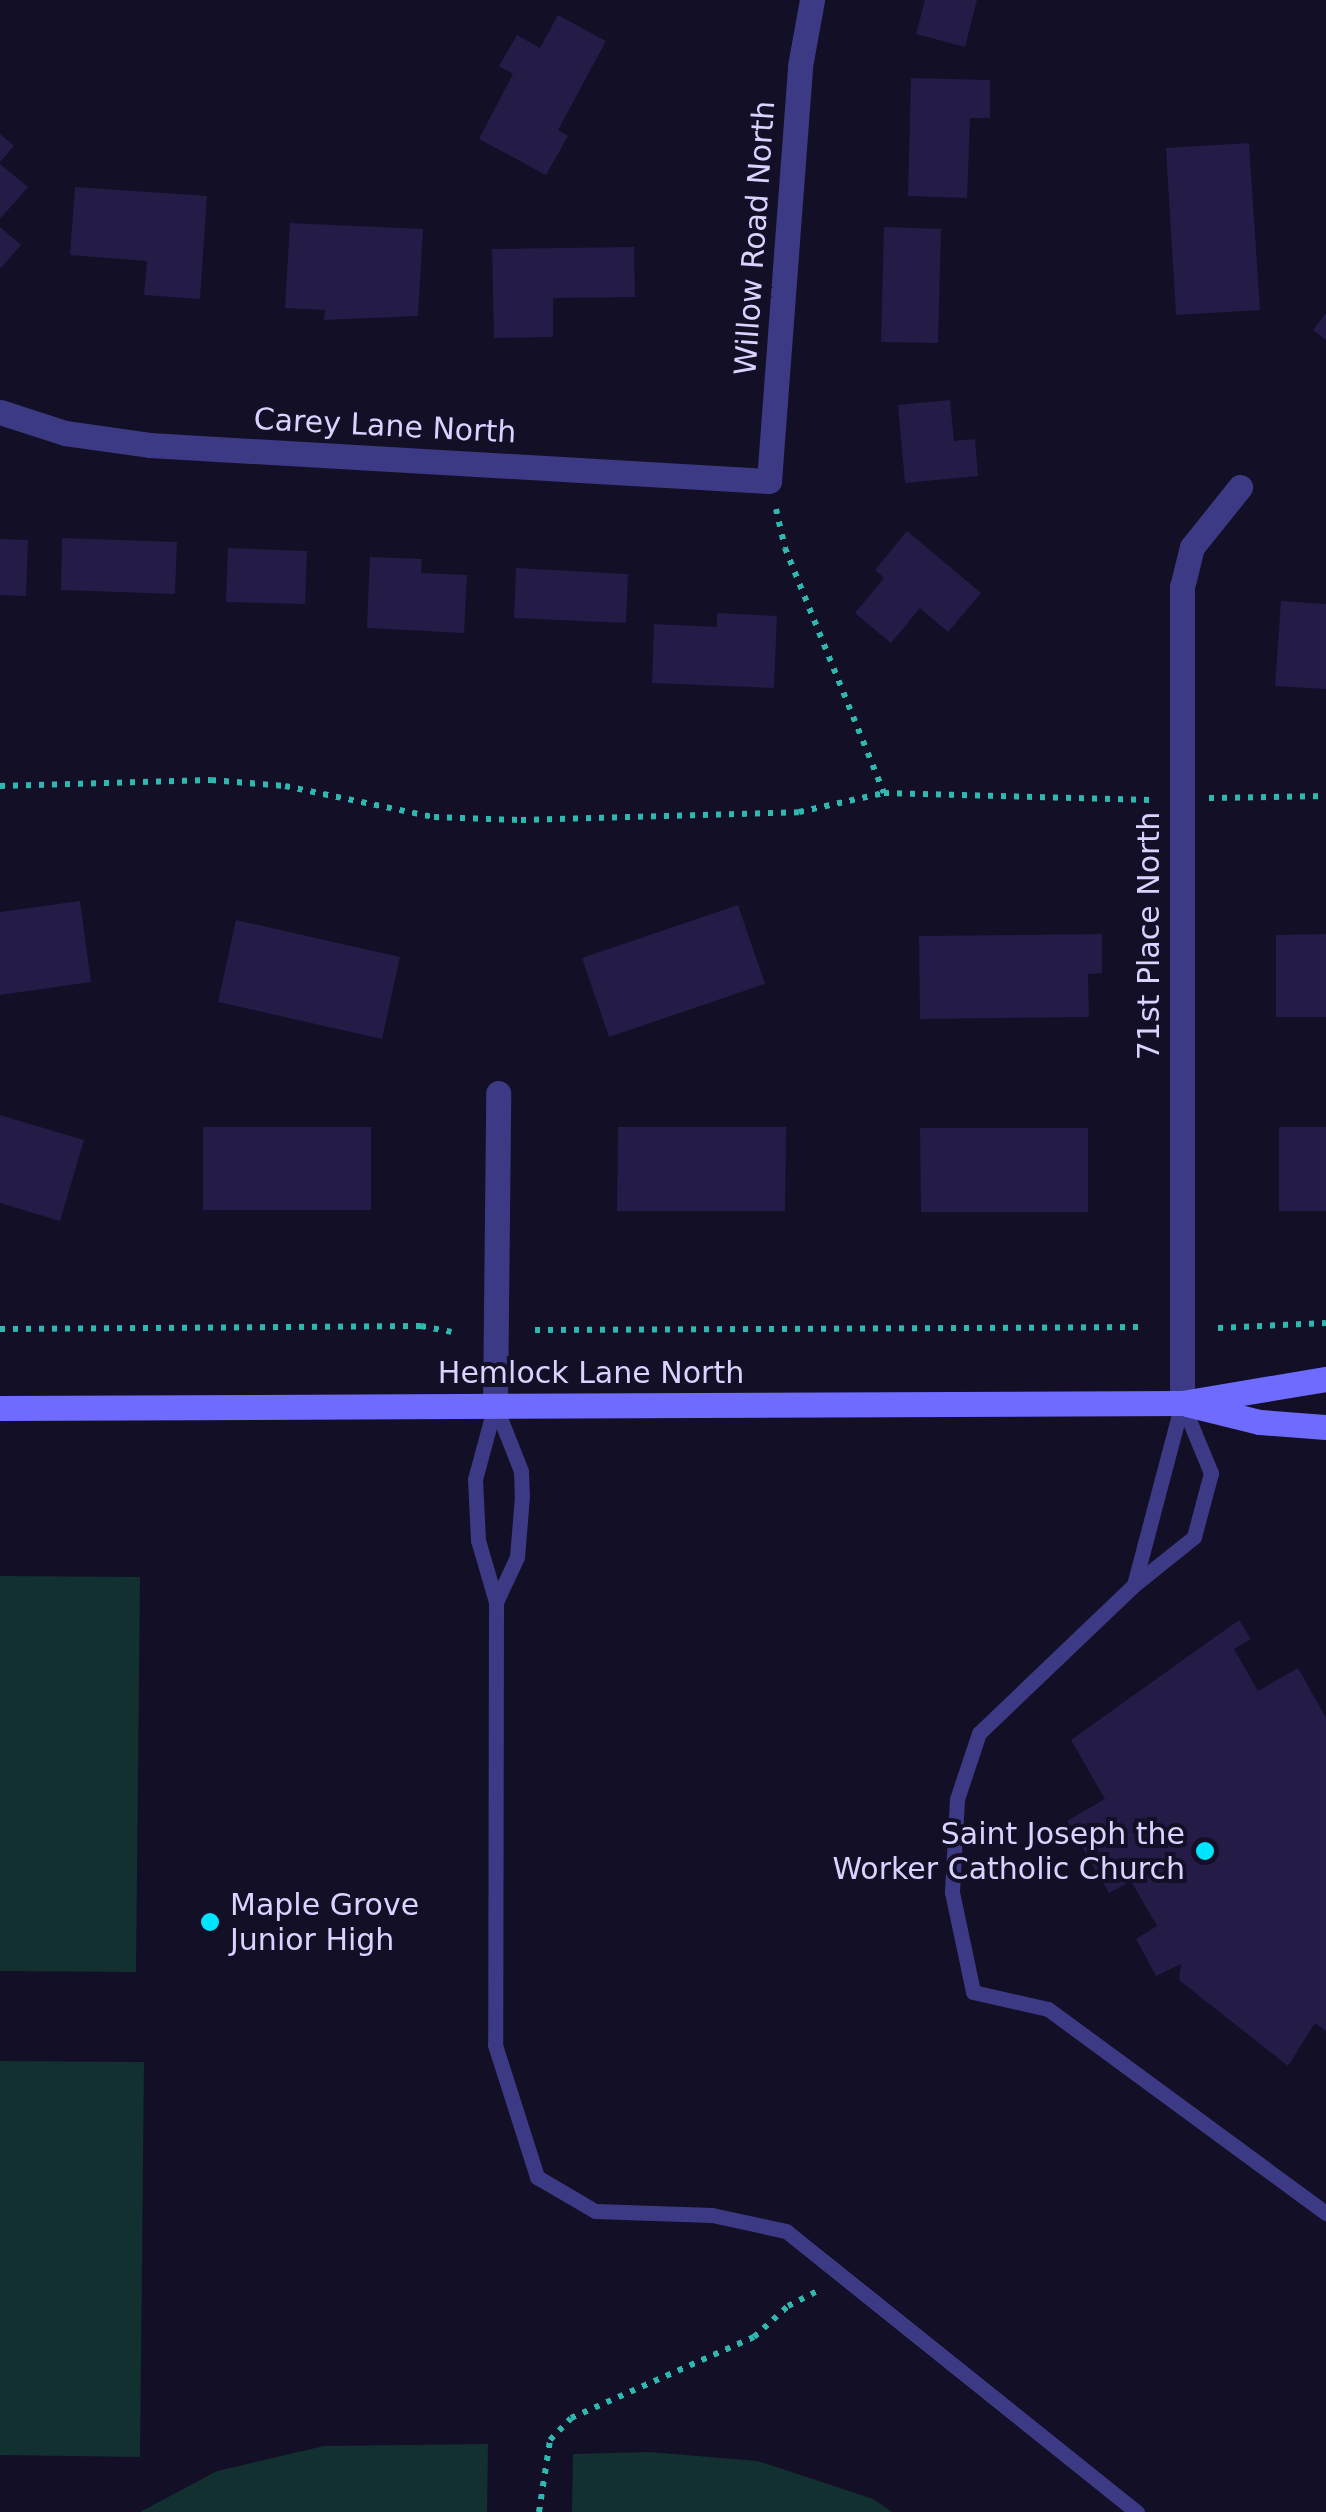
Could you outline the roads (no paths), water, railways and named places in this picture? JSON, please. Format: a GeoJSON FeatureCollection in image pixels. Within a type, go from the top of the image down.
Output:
{"type":"FeatureCollection","features":[{"type":"Feature","properties":{"kind":"main road","name":"Hemlock Lane North"},"geometry":{"type":"LineString","coordinates":[[0,1408],[1182,1403],[1326,1379]]}},
{"type":"Feature","properties":{"kind":"main road","name":"Hemlock Lane North"},"geometry":{"type":"LineString","coordinates":[[1182,1403],[1260,1422],[1326,1427]]}},
{"type":"Feature","properties":{"kind":"street","name":"Willow Road North"},"geometry":{"type":"LineString","coordinates":[[769,481],[800,66],[812,0]]}},
{"type":"Feature","properties":{"kind":"street","name":"Carey Lane North"},"geometry":{"type":"LineString","coordinates":[[0,412],[65,433],[149,445],[769,481]]}},
{"type":"Feature","properties":{"kind":"street","name":"71st Place North"},"geometry":{"type":"LineString","coordinates":[[1182,1403],[1182,587],[1192,547],[1240,487]]}},
{"type":"Feature","properties":{"kind":"street"},"geometry":{"type":"LineString","coordinates":[[496,1405],[498,1093]]}},
{"type":"Feature","properties":{"kind":"lane"},"geometry":{"type":"LineString","coordinates":[[1134,1585],[1182,1403]]}},
{"type":"Feature","properties":{"kind":"lane"},"geometry":{"type":"LineString","coordinates":[[1182,1403],[1211,1473],[1204,1515],[1194,1538],[1134,1585],[979,1733],[966,1762],[957,1798],[952,1892],[973,1992],[1048,2009],[1326,2212]]}},
{"type":"Feature","properties":{"kind":"lane"},"geometry":{"type":"LineString","coordinates":[[496,1405],[475,1479],[478,1540],[496,1602],[494,2045],[537,2177],[595,2211],[712,2215],[786,2232],[839,2280],[1137,2512]]}},
{"type":"Feature","properties":{"kind":"lane"},"geometry":{"type":"LineString","coordinates":[[496,1405],[522,1484],[516,1557],[496,1602]]}},
{"type":"Feature","properties":{"kind":"place","name":"Saint Joseph the Worker Catholic Church"},"geometry":{"type":"Point","coordinates":[1205,1851]}},
{"type":"Feature","properties":{"kind":"place","name":"Maple Grove Junior High"},"geometry":{"type":"Point","coordinates":[210,1922]}}]}
